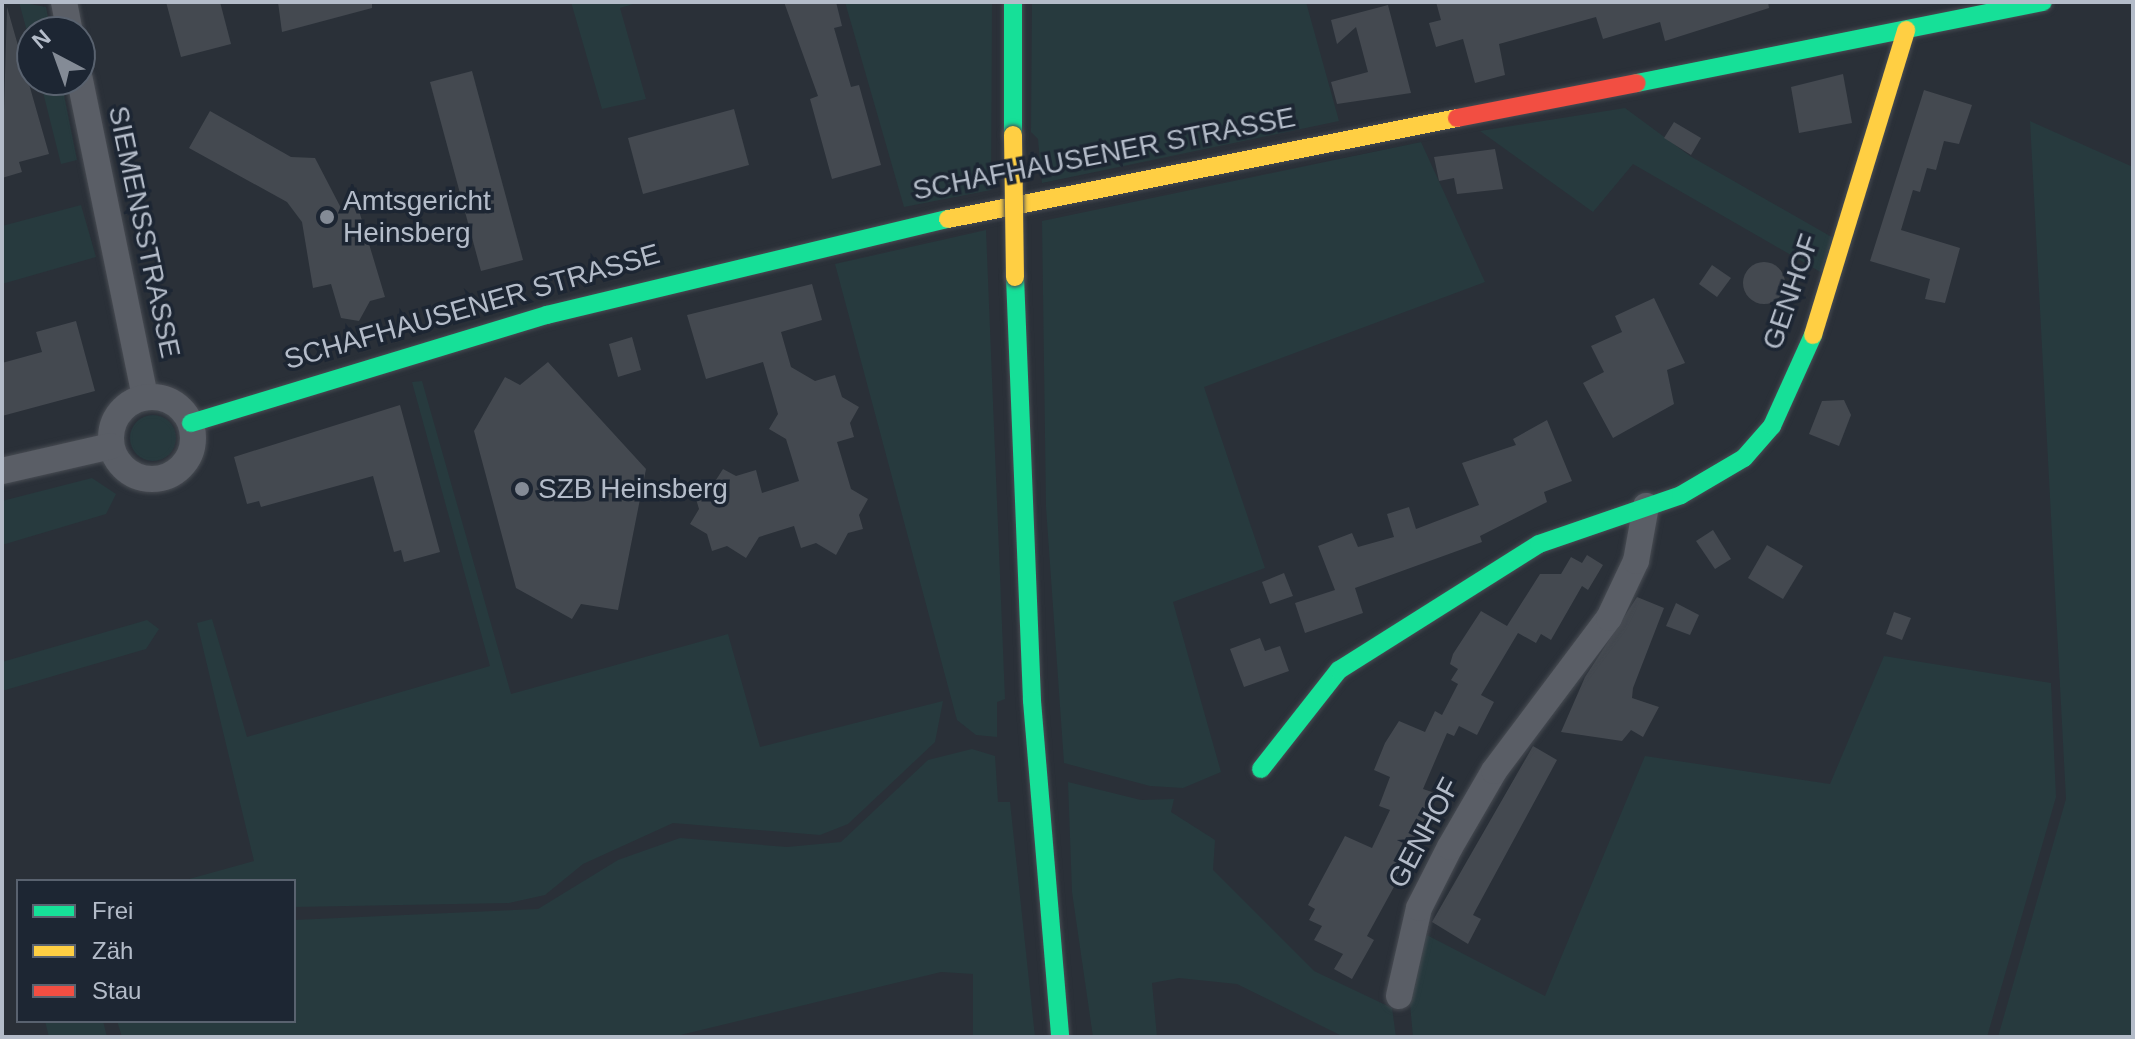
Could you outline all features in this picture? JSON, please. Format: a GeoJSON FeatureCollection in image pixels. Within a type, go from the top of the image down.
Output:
{"type":"FeatureCollection","features":[{"type":"Feature","properties":{"kind":"street"},"geometry":{"type":"LineString","coordinates":[[1013,2],[1015,277],[1032,701],[1060,1037]]}},
{"type":"Feature","properties":{"kind":"street","name":"SCHAFHAUSENER STRASSE"},"geometry":{"type":"LineString","coordinates":[[191,423],[547,315],[824,244],[2043,2]]}},
{"type":"Feature","properties":{"kind":"street","name":"GENHOF"},"geometry":{"type":"LineString","coordinates":[[1261,769],[1339,670],[1539,544],[1681,495],[1744,458],[1772,426],[1812,339],[1906,30]]}},
{"type":"Feature","properties":{"kind":"street","name":"SIEMENSSTRASSE"},"geometry":{"type":"LineString","coordinates":[[83,96],[145,397]]}},
{"type":"Feature","properties":{"kind":"street"},"geometry":{"type":"LineString","coordinates":[[145,397],[172,402],[191,423],[192,448],[167,477],[127,472],[111,446],[114,420],[145,397]]}},
{"type":"Feature","properties":{"kind":"street"},"geometry":{"type":"LineString","coordinates":[[2,471],[111,446]]}},
{"type":"Feature","properties":{"kind":"street","name":"GENHOF"},"geometry":{"type":"LineString","coordinates":[[1399,996],[1419,908],[1443,859],[1494,771],[1609,618],[1636,561],[1646,506]]}},
{"type":"Feature","properties":{"kind":"green space"},"geometry":{"type":"Polygon","coordinates":[[[19,2],[46,7],[48,16],[23,16],[19,2]]]}},
{"type":"Feature","properties":{"kind":"green space"},"geometry":{"type":"Polygon","coordinates":[[[571,2],[640,2],[620,8],[646,99],[602,109],[571,2]]]}},
{"type":"Feature","properties":{"kind":"green space"},"geometry":{"type":"Polygon","coordinates":[[[845,2],[992,2],[991,190],[904,207],[845,2]]]}},
{"type":"Feature","properties":{"kind":"green space"},"geometry":{"type":"Polygon","coordinates":[[[1032,2],[1306,2],[1339,121],[1042,183],[1038,139],[1031,132],[1032,2]]]}},
{"type":"Feature","properties":{"kind":"green space"},"geometry":{"type":"Polygon","coordinates":[[[44,96],[64,96],[77,160],[61,164],[44,96]]]}},
{"type":"Feature","properties":{"kind":"green space"},"geometry":{"type":"Polygon","coordinates":[[[1625,108],[1690,156],[1837,240],[1824,274],[1633,164],[1593,212],[1480,131],[1625,108]]]}},
{"type":"Feature","properties":{"kind":"green space"},"geometry":{"type":"Polygon","coordinates":[[[2030,121],[2133,167],[2133,1037],[1998,1037],[2066,799],[2030,121]]]}},
{"type":"Feature","properties":{"kind":"green space"},"geometry":{"type":"Polygon","coordinates":[[[1421,142],[1485,282],[1204,387],[1265,568],[1173,602],[1221,772],[1183,788],[1150,786],[1064,763],[1046,507],[1042,221],[1421,142]]]}},
{"type":"Feature","properties":{"kind":"green space"},"geometry":{"type":"Polygon","coordinates":[[[81,205],[96,257],[2,284],[2,226],[81,205]]]}},
{"type":"Feature","properties":{"kind":"green space"},"geometry":{"type":"Polygon","coordinates":[[[986,230],[1005,699],[997,702],[997,737],[976,735],[957,720],[835,264],[986,230]]]}},
{"type":"Feature","properties":{"kind":"green space"},"geometry":{"type":"Polygon","coordinates":[[[422,381],[511,694],[728,634],[760,747],[943,701],[935,742],[848,824],[820,835],[673,823],[583,864],[545,895],[509,903],[296,907],[296,879],[189,879],[254,861],[197,623],[212,619],[247,737],[490,666],[412,382],[422,381]]]}},
{"type":"Feature","properties":{"kind":"green space"},"geometry":{"type":"Polygon","coordinates":[[[153,415],[169,422],[176,438],[169,454],[153,461],[137,454],[130,438],[137,422],[153,415]]]}},
{"type":"Feature","properties":{"kind":"green space"},"geometry":{"type":"Polygon","coordinates":[[[92,478],[116,494],[106,514],[2,545],[2,501],[92,478]]]}},
{"type":"Feature","properties":{"kind":"green space"},"geometry":{"type":"Polygon","coordinates":[[[147,620],[159,629],[146,649],[2,691],[2,662],[147,620]]]}},
{"type":"Feature","properties":{"kind":"green space"},"geometry":{"type":"Polygon","coordinates":[[[1884,656],[2051,683],[2056,797],[1987,1037],[1413,1037],[1409,993],[1421,932],[1545,996],[1645,756],[1830,784],[1884,656]]]}},
{"type":"Feature","properties":{"kind":"green space"},"geometry":{"type":"Polygon","coordinates":[[[972,749],[995,756],[998,802],[1010,802],[1035,1037],[973,1037],[973,974],[941,972],[672,1037],[122,1037],[118,1023],[296,1023],[296,920],[538,909],[618,860],[680,838],[787,847],[841,842],[928,760],[972,749]]]}},
{"type":"Feature","properties":{"kind":"green space"},"geometry":{"type":"Polygon","coordinates":[[[1068,782],[1141,800],[1174,799],[1171,812],[1215,840],[1213,870],[1314,971],[1392,1008],[1396,1037],[1344,1037],[1237,984],[1179,978],[1152,983],[1157,1037],[1093,1037],[1072,892],[1068,782]]]}},
{"type":"Feature","properties":{"kind":"green space"},"geometry":{"type":"Polygon","coordinates":[[[46,1023],[104,1023],[107,1037],[49,1037],[46,1023]]]}},
{"type":"Feature","properties":{"kind":"building"},"geometry":{"type":"Polygon","coordinates":[[[166,2],[220,2],[231,44],[181,57],[166,2]]]}},
{"type":"Feature","properties":{"kind":"building"},"geometry":{"type":"Polygon","coordinates":[[[278,2],[372,2],[372,8],[282,32],[278,2]]]}},
{"type":"Feature","properties":{"kind":"building"},"geometry":{"type":"Polygon","coordinates":[[[784,2],[836,2],[842,26],[834,28],[851,87],[859,85],[881,165],[832,179],[810,99],[818,96],[784,2]]]}},
{"type":"Feature","properties":{"kind":"building"},"geometry":{"type":"Polygon","coordinates":[[[1436,2],[1768,2],[1769,8],[1665,41],[1660,22],[1603,39],[1596,17],[1499,44],[1505,75],[1475,83],[1463,39],[1436,47],[1429,23],[1441,20],[1436,2]]]}},
{"type":"Feature","properties":{"kind":"building"},"geometry":{"type":"Polygon","coordinates":[[[1388,5],[1411,93],[1337,104],[1331,82],[1368,72],[1356,27],[1337,44],[1331,20],[1388,5]]]}},
{"type":"Feature","properties":{"kind":"building"},"geometry":{"type":"Polygon","coordinates":[[[7,7],[16,38],[16,96],[32,96],[49,154],[19,162],[22,172],[2,178],[7,7]]]}},
{"type":"Feature","properties":{"kind":"building"},"geometry":{"type":"Polygon","coordinates":[[[472,71],[523,260],[481,271],[430,82],[472,71]]]}},
{"type":"Feature","properties":{"kind":"building"},"geometry":{"type":"Polygon","coordinates":[[[1843,74],[1852,123],[1799,133],[1791,87],[1843,74]]]}},
{"type":"Feature","properties":{"kind":"building"},"geometry":{"type":"Polygon","coordinates":[[[1924,90],[1972,105],[1959,144],[1944,141],[1936,170],[1927,168],[1920,192],[1913,190],[1901,230],[1960,248],[1945,303],[1925,299],[1930,279],[1870,261],[1924,90]]]}},
{"type":"Feature","properties":{"kind":"building"},"geometry":{"type":"Polygon","coordinates":[[[734,109],[749,165],[643,194],[628,138],[734,109]]]}},
{"type":"Feature","properties":{"kind":"building","name":"Amtsgericht Heinsberg"},"geometry":{"type":"Polygon","coordinates":[[[210,111],[291,157],[315,158],[341,208],[357,204],[385,297],[370,301],[359,321],[341,318],[331,284],[313,288],[302,222],[287,202],[189,148],[210,111]]]}},
{"type":"Feature","properties":{"kind":"building"},"geometry":{"type":"Polygon","coordinates":[[[1674,122],[1701,138],[1691,155],[1664,138],[1674,122]]]}},
{"type":"Feature","properties":{"kind":"building"},"geometry":{"type":"Polygon","coordinates":[[[1495,149],[1503,189],[1457,194],[1454,178],[1439,181],[1434,157],[1495,149]]]}},
{"type":"Feature","properties":{"kind":"building"},"geometry":{"type":"Polygon","coordinates":[[[1764,262],[1779,268],[1785,283],[1779,298],[1764,304],[1749,298],[1743,283],[1749,268],[1764,262]]]}},
{"type":"Feature","properties":{"kind":"building"},"geometry":{"type":"Polygon","coordinates":[[[1712,265],[1731,278],[1717,297],[1699,284],[1712,265]]]}},
{"type":"Feature","properties":{"kind":"building"},"geometry":{"type":"Polygon","coordinates":[[[812,284],[822,320],[781,332],[791,367],[815,381],[835,375],[842,397],[859,407],[850,423],[854,437],[837,442],[851,489],[868,499],[859,515],[863,529],[848,533],[836,555],[816,543],[801,548],[794,526],[759,537],[746,558],[727,546],[712,551],[707,534],[690,524],[699,509],[693,489],[714,483],[723,469],[736,476],[756,470],[762,493],[799,481],[786,439],[769,429],[778,414],[763,362],[706,379],[687,315],[812,284]]]}},
{"type":"Feature","properties":{"kind":"building"},"geometry":{"type":"Polygon","coordinates":[[[1654,298],[1685,363],[1667,370],[1674,404],[1613,438],[1583,383],[1604,372],[1591,346],[1622,332],[1615,316],[1654,298]]]}},
{"type":"Feature","properties":{"kind":"building"},"geometry":{"type":"Polygon","coordinates":[[[76,321],[95,391],[2,416],[2,363],[42,352],[36,332],[76,321]]]}},
{"type":"Feature","properties":{"kind":"building"},"geometry":{"type":"Polygon","coordinates":[[[632,337],[641,370],[618,377],[609,344],[632,337]]]}},
{"type":"Feature","properties":{"kind":"building","name":"SZB Heinsberg"},"geometry":{"type":"Polygon","coordinates":[[[548,362],[646,469],[618,610],[581,604],[572,619],[516,588],[474,431],[505,377],[520,385],[548,362]]]}},
{"type":"Feature","properties":{"kind":"building"},"geometry":{"type":"Polygon","coordinates":[[[1844,400],[1851,415],[1839,446],[1809,434],[1822,401],[1844,400]]]}},
{"type":"Feature","properties":{"kind":"building"},"geometry":{"type":"Polygon","coordinates":[[[400,405],[440,552],[404,562],[401,550],[394,552],[373,476],[261,507],[259,501],[247,504],[234,457],[400,405]]]}},
{"type":"Feature","properties":{"kind":"building"},"geometry":{"type":"Polygon","coordinates":[[[1547,420],[1572,481],[1544,492],[1547,502],[1480,536],[1482,542],[1355,588],[1363,613],[1305,633],[1295,603],[1335,590],[1318,546],[1352,533],[1358,547],[1394,537],[1387,514],[1409,507],[1416,529],[1479,505],[1462,463],[1516,445],[1513,439],[1547,420]]]}},
{"type":"Feature","properties":{"kind":"building"},"geometry":{"type":"Polygon","coordinates":[[[1713,530],[1731,559],[1715,569],[1696,541],[1713,530]]]}},
{"type":"Feature","properties":{"kind":"building"},"geometry":{"type":"Polygon","coordinates":[[[1767,545],[1803,566],[1783,599],[1748,578],[1767,545]]]}},
{"type":"Feature","properties":{"kind":"building"},"geometry":{"type":"Polygon","coordinates":[[[1587,555],[1603,565],[1588,590],[1582,586],[1551,640],[1541,634],[1536,643],[1518,633],[1481,695],[1494,702],[1477,735],[1459,726],[1454,736],[1447,733],[1423,789],[1435,793],[1417,845],[1367,936],[1374,940],[1352,979],[1334,969],[1343,954],[1314,940],[1322,926],[1309,920],[1315,909],[1308,905],[1345,836],[1372,848],[1390,810],[1379,806],[1390,777],[1374,770],[1385,743],[1399,721],[1425,732],[1435,711],[1442,715],[1458,684],[1451,680],[1458,669],[1450,664],[1453,654],[1481,611],[1507,626],[1540,574],[1561,574],[1571,557],[1582,563],[1587,555]]]}},
{"type":"Feature","properties":{"kind":"building"},"geometry":{"type":"Polygon","coordinates":[[[1284,573],[1293,596],[1270,604],[1262,582],[1284,573]]]}},
{"type":"Feature","properties":{"kind":"building"},"geometry":{"type":"Polygon","coordinates":[[[1637,597],[1664,608],[1633,688],[1632,698],[1659,707],[1643,737],[1631,730],[1622,741],[1561,732],[1585,677],[1637,597]]]}},
{"type":"Feature","properties":{"kind":"building"},"geometry":{"type":"Polygon","coordinates":[[[1676,603],[1699,615],[1690,635],[1666,626],[1676,603]]]}},
{"type":"Feature","properties":{"kind":"building"},"geometry":{"type":"Polygon","coordinates":[[[1894,612],[1911,618],[1902,640],[1886,634],[1894,612]]]}},
{"type":"Feature","properties":{"kind":"building"},"geometry":{"type":"Polygon","coordinates":[[[1260,638],[1265,651],[1280,646],[1289,671],[1244,687],[1230,649],[1260,638]]]}},
{"type":"Feature","properties":{"kind":"building"},"geometry":{"type":"Polygon","coordinates":[[[1533,746],[1557,760],[1473,915],[1481,919],[1468,944],[1432,922],[1533,746]]]}},
{"type":"Feature","properties":{"kind":"traffic: fast"},"geometry":{"type":"LineString","coordinates":[[1013,2],[1013,135]]}},
{"type":"Feature","properties":{"kind":"traffic: fast"},"geometry":{"type":"LineString","coordinates":[[1637,83],[2043,2]]}},
{"type":"Feature","properties":{"kind":"traffic: fast"},"geometry":{"type":"LineString","coordinates":[[191,423],[547,315],[948,219]]}},
{"type":"Feature","properties":{"kind":"traffic: fast"},"geometry":{"type":"LineString","coordinates":[[1015,277],[1032,701],[1060,1037]]}},
{"type":"Feature","properties":{"kind":"traffic: fast"},"geometry":{"type":"LineString","coordinates":[[1261,769],[1339,670],[1539,544],[1681,495],[1744,458],[1772,426],[1813,335]]}},
{"type":"Feature","properties":{"kind":"traffic: slow"},"geometry":{"type":"LineString","coordinates":[[1813,335],[1906,30]]}},
{"type":"Feature","properties":{"kind":"traffic: slow"},"geometry":{"type":"LineString","coordinates":[[948,219],[1457,118]]}},
{"type":"Feature","properties":{"kind":"traffic: slow"},"geometry":{"type":"LineString","coordinates":[[1013,135],[1015,277]]}},
{"type":"Feature","properties":{"kind":"traffic: jam"},"geometry":{"type":"LineString","coordinates":[[1457,118],[1637,83]]}},
{"type":"Feature","properties":{"kind":"place","name":"Amtsgericht Heinsberg"},"geometry":{"type":"Point","coordinates":[327,217]}},
{"type":"Feature","properties":{"kind":"place","name":"SZB Heinsberg"},"geometry":{"type":"Point","coordinates":[522,489]}}]}
